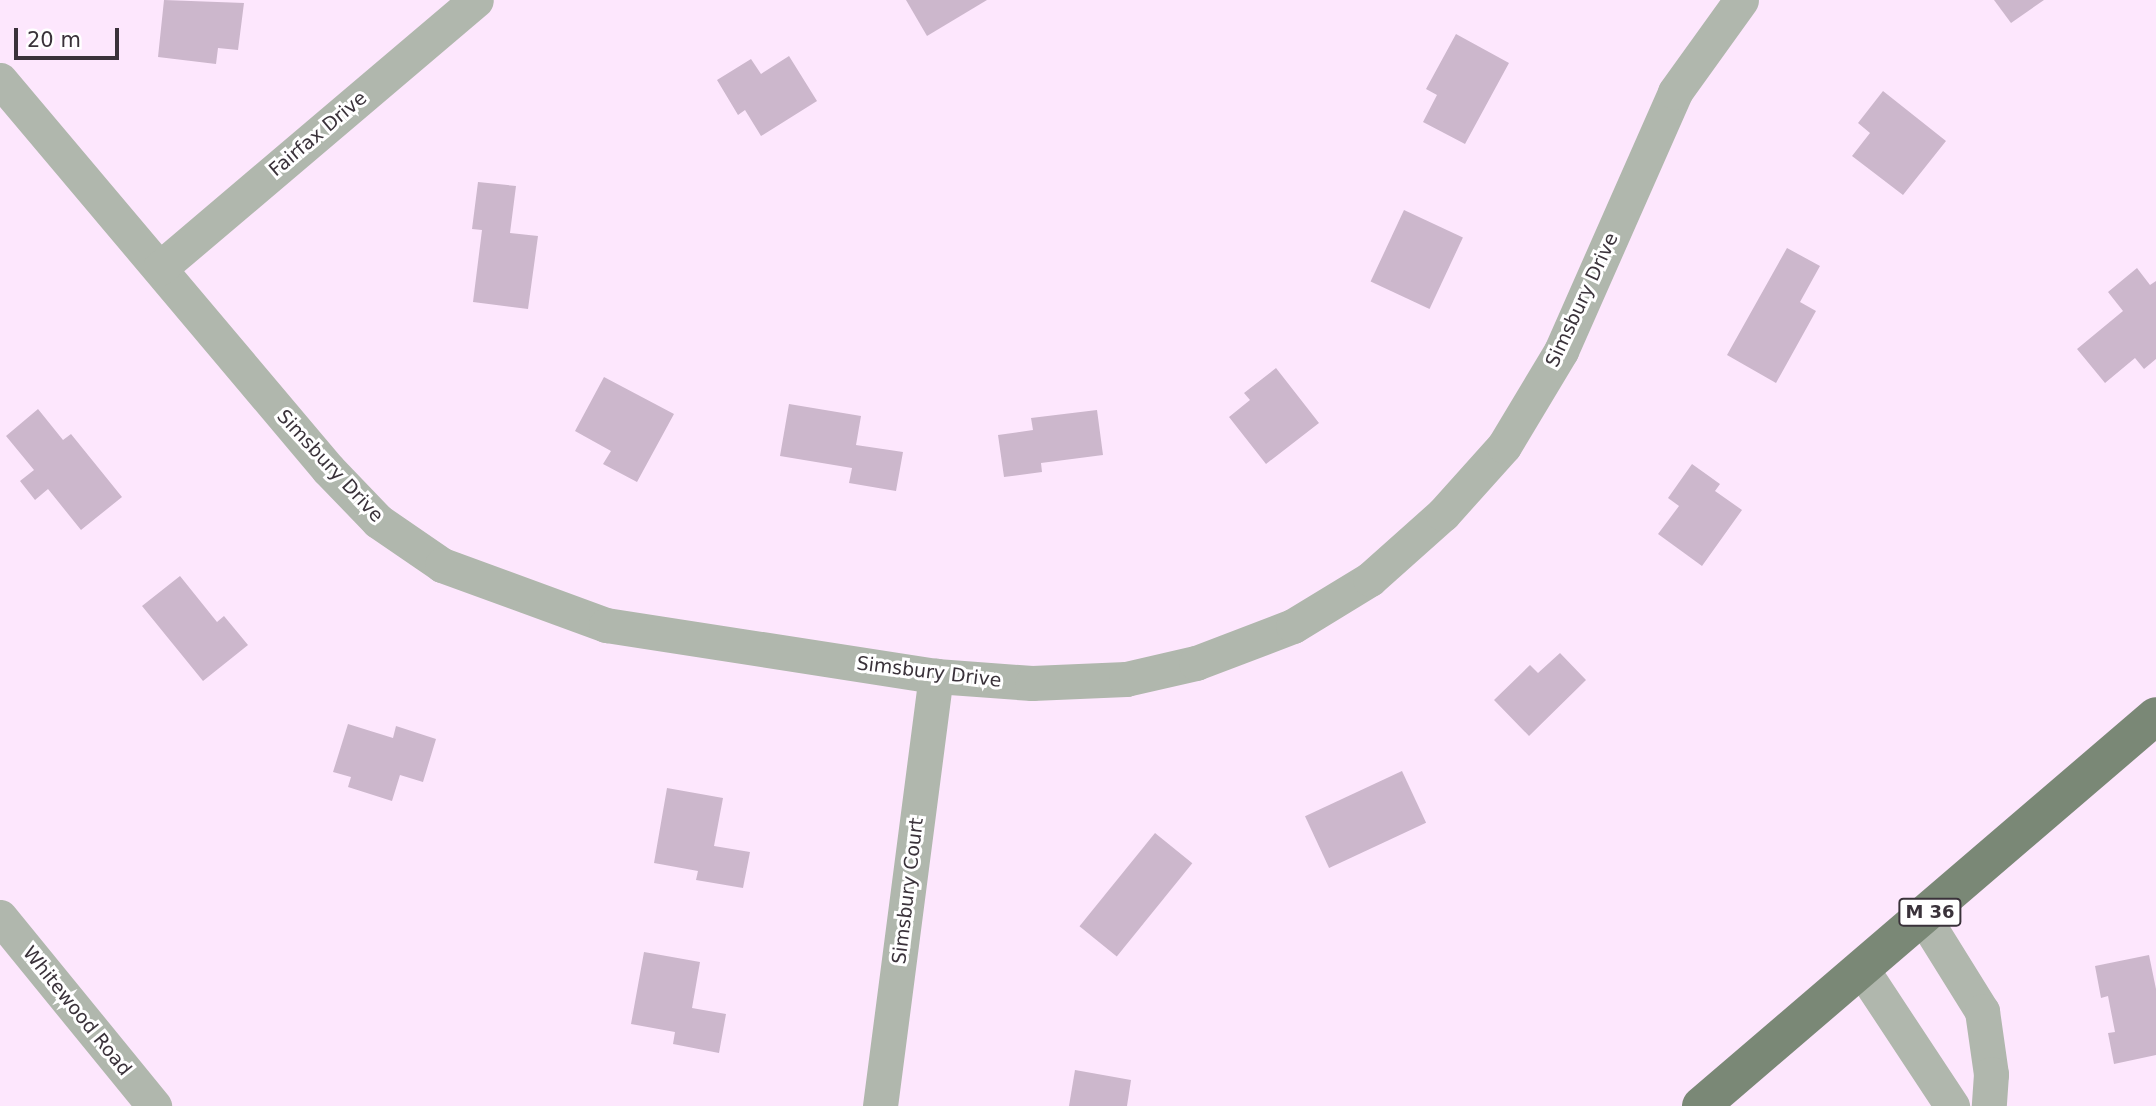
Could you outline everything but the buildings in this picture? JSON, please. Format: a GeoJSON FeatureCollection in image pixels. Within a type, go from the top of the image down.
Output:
{"type":"FeatureCollection","features":[{"type":"Feature","properties":{"kind":"main road","name":"M 36"},"geometry":{"type":"LineString","coordinates":[[1701,1106],[1863,971],[2156,716]]}},
{"type":"Feature","properties":{"kind":"street","name":"Fairfax Drive"},"geometry":{"type":"LineString","coordinates":[[160,268],[476,0]]}},
{"type":"Feature","properties":{"kind":"street","name":"Simsbury Drive"},"geometry":{"type":"LineString","coordinates":[[0,80],[328,469],[379,522],[442,565],[606,625],[936,676],[1032,683],[1126,679],[1196,663],[1293,626],[1370,579],[1443,514],[1504,446],[1561,351],[1675,92],[1741,0]]}},
{"type":"Feature","properties":{"kind":"street","name":"Simsbury Court"},"geometry":{"type":"LineString","coordinates":[[880,1106],[936,676]]}},
{"type":"Feature","properties":{"kind":"street","name":"Whitewood Road"},"geometry":{"type":"LineString","coordinates":[[0,917],[154,1106]]}},
{"type":"Feature","properties":{"kind":"street"},"geometry":{"type":"LineString","coordinates":[[1924,918],[1982,1011],[1991,1074],[1989,1106]]}},
{"type":"Feature","properties":{"kind":"street"},"geometry":{"type":"LineString","coordinates":[[1863,971],[1952,1106]]}}]}
